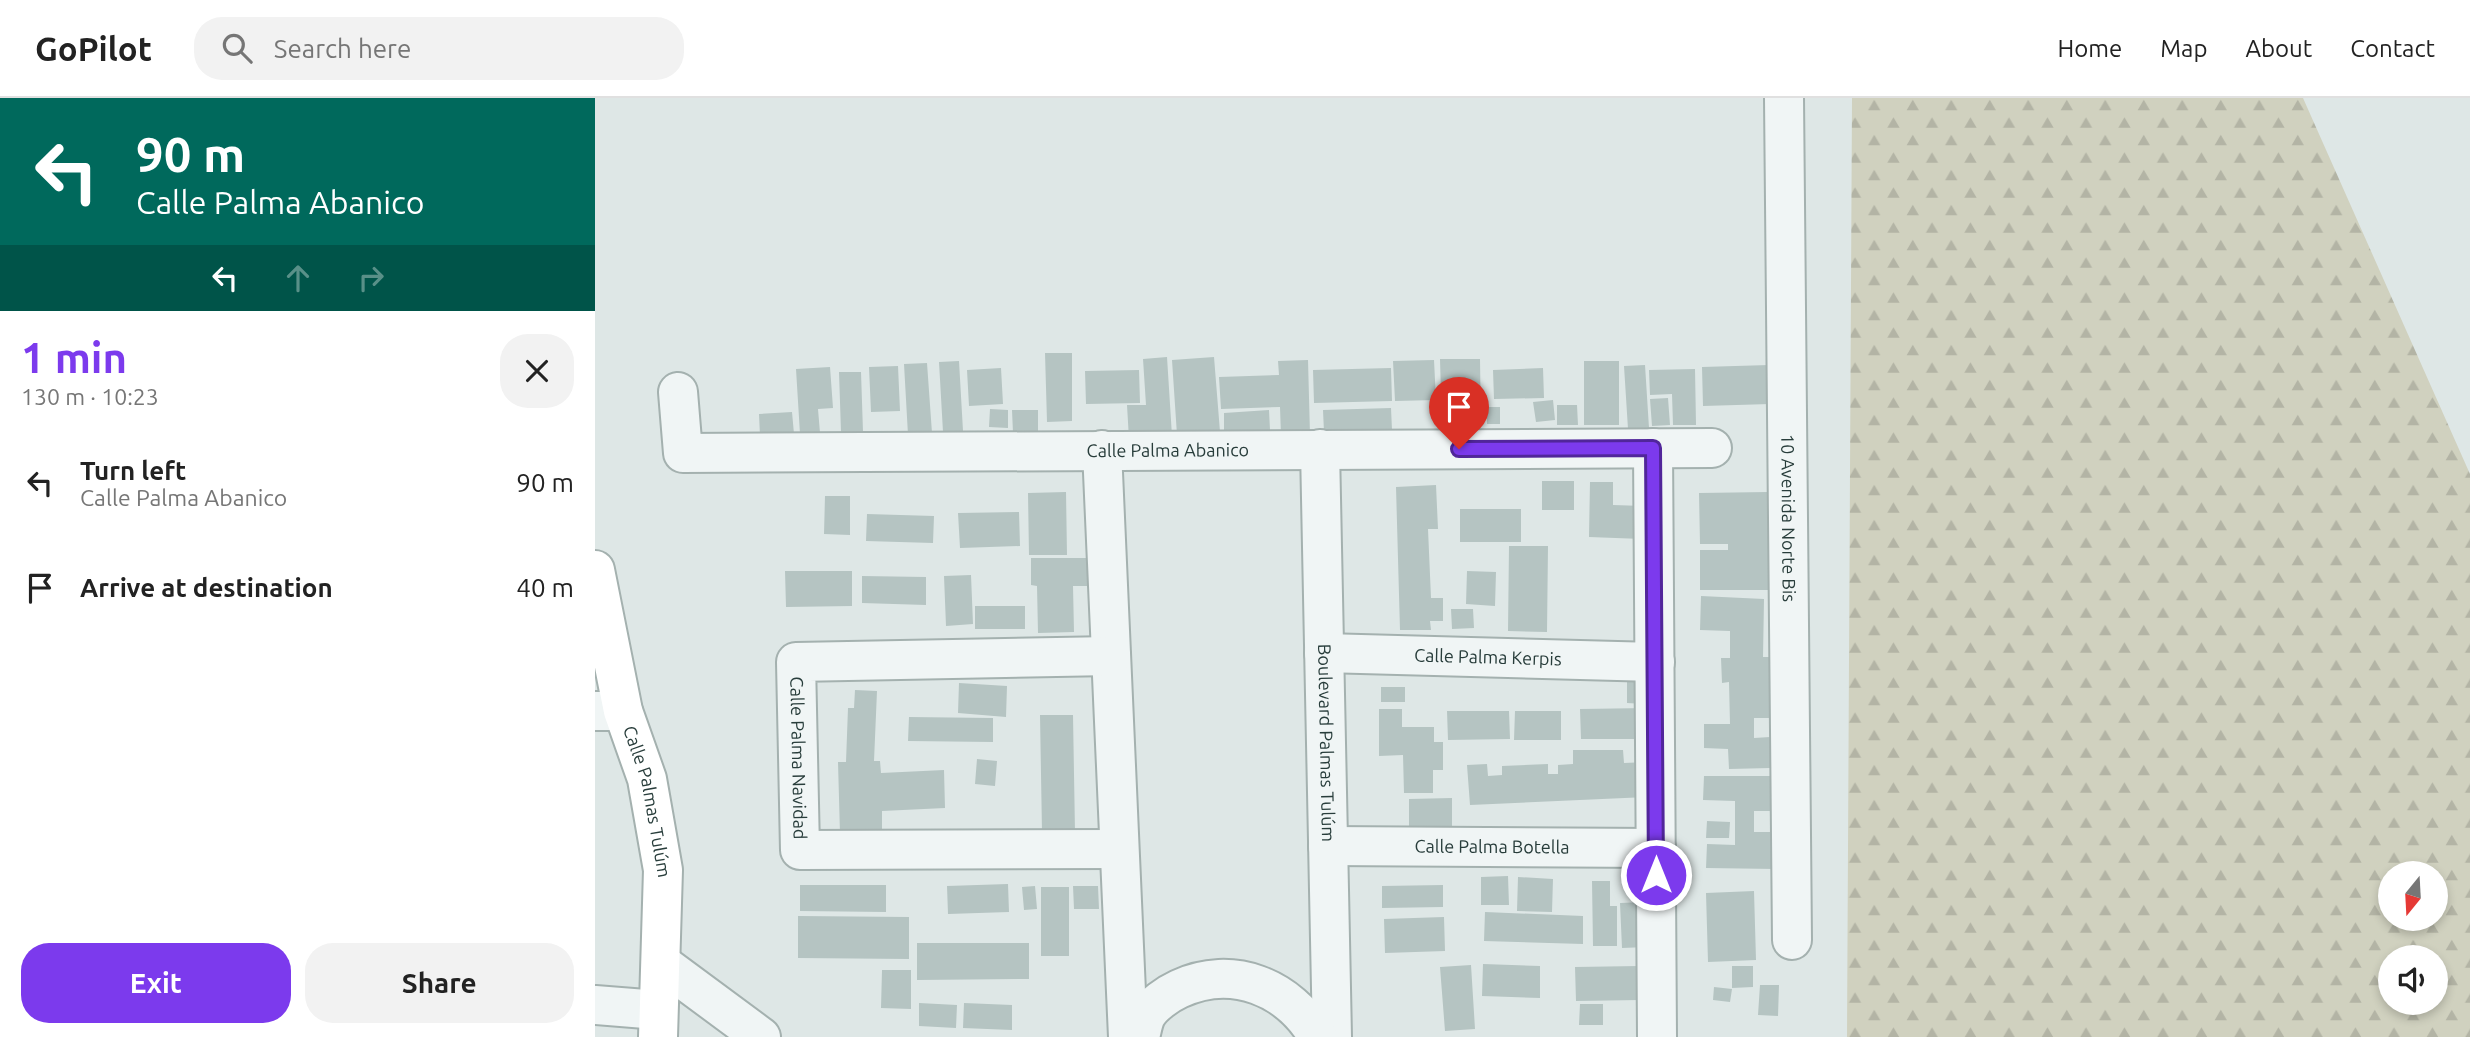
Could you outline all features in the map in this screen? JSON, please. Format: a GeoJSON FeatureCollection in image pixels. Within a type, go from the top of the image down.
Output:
{"type":"FeatureCollection","features":[{"type":"Feature","properties":{"kind":"main road","name":"Calle Palmas Tulúm"},"geometry":{"type":"LineString","coordinates":[[595,570],[609,711],[647,779],[663,870],[658,1023]]}},
{"type":"Feature","properties":{"kind":"street","name":"10 Avenida Norte Bis"},"geometry":{"type":"LineString","coordinates":[[1784,98],[1792,940]]}},
{"type":"Feature","properties":{"kind":"street","name":"Calle Palma Abanico"},"geometry":{"type":"LineString","coordinates":[[678,393],[683,453],[1712,447]]}},
{"type":"Feature","properties":{"kind":"street"},"geometry":{"type":"LineString","coordinates":[[1653,448],[1657,1037]]}},
{"type":"Feature","properties":{"kind":"street","name":"Boulevard Palmas Tulúm"},"geometry":{"type":"LineString","coordinates":[[1320,449],[1332,1037]]}},
{"type":"Feature","properties":{"kind":"street"},"geometry":{"type":"LineString","coordinates":[[1102,450],[1128,1037]]}},
{"type":"Feature","properties":{"kind":"street","name":"Calle Palma Kerpis"},"geometry":{"type":"LineString","coordinates":[[1324,653],[1655,662]]}},
{"type":"Feature","properties":{"kind":"street","name":"Calle Palma Navidad"},"geometry":{"type":"LineString","coordinates":[[1111,656],[796,662],[800,850],[1119,849]]}},
{"type":"Feature","properties":{"kind":"street","name":"Calle Palma Botella"},"geometry":{"type":"LineString","coordinates":[[1328,846],[1656,848]]}},
{"type":"Feature","properties":{"kind":"street"},"geometry":{"type":"LineString","coordinates":[[661,963],[761,1037]]}},
{"type":"Feature","properties":{"kind":"street"},"geometry":{"type":"LineString","coordinates":[[1140,1037],[1147,1014],[1169,993],[1197,980],[1228,977],[1258,984],[1284,1000],[1308,1020],[1318,1037]]}},
{"type":"Feature","properties":{"kind":"street"},"geometry":{"type":"LineString","coordinates":[[595,1004],[658,1023]]}},
{"type":"Feature","properties":{"kind":"green space"},"geometry":{"type":"Polygon","coordinates":[[[1852,98],[2303,98],[2470,474],[2470,1037],[1847,1037],[1852,98]]]}},
{"type":"Feature","properties":{"kind":"building"},"geometry":{"type":"Polygon","coordinates":[[[1045,353],[1072,353],[1072,421],[1047,422],[1045,353]]]}},
{"type":"Feature","properties":{"kind":"building"},"geometry":{"type":"Polygon","coordinates":[[[1167,357],[1172,436],[1129,439],[1127,405],[1146,405],[1143,359],[1167,357]]]}},
{"type":"Feature","properties":{"kind":"building"},"geometry":{"type":"Polygon","coordinates":[[[1214,357],[1220,432],[1177,435],[1172,360],[1214,357]]]}},
{"type":"Feature","properties":{"kind":"building"},"geometry":{"type":"Polygon","coordinates":[[[1440,359],[1480,359],[1481,427],[1442,428],[1440,359]]]}},
{"type":"Feature","properties":{"kind":"building"},"geometry":{"type":"Polygon","coordinates":[[[1308,360],[1310,435],[1281,436],[1280,407],[1221,409],[1219,377],[1279,375],[1278,361],[1308,360]]]}},
{"type":"Feature","properties":{"kind":"building"},"geometry":{"type":"Polygon","coordinates":[[[1434,360],[1436,400],[1395,401],[1393,361],[1434,360]]]}},
{"type":"Feature","properties":{"kind":"building"},"geometry":{"type":"Polygon","coordinates":[[[959,361],[963,431],[943,432],[939,362],[959,361]]]}},
{"type":"Feature","properties":{"kind":"building"},"geometry":{"type":"Polygon","coordinates":[[[1584,361],[1619,361],[1619,425],[1584,425],[1584,361]]]}},
{"type":"Feature","properties":{"kind":"building"},"geometry":{"type":"Polygon","coordinates":[[[927,363],[932,433],[908,435],[904,364],[927,363]]]}},
{"type":"Feature","properties":{"kind":"building"},"geometry":{"type":"Polygon","coordinates":[[[1645,365],[1649,428],[1628,429],[1624,366],[1645,365]]]}},
{"type":"Feature","properties":{"kind":"building"},"geometry":{"type":"Polygon","coordinates":[[[1769,365],[1770,404],[1703,406],[1702,367],[1769,365]]]}},
{"type":"Feature","properties":{"kind":"building"},"geometry":{"type":"Polygon","coordinates":[[[898,366],[900,411],[871,412],[869,367],[898,366]]]}},
{"type":"Feature","properties":{"kind":"building"},"geometry":{"type":"Polygon","coordinates":[[[830,367],[833,408],[818,409],[820,433],[800,434],[796,369],[830,367]]]}},
{"type":"Feature","properties":{"kind":"building"},"geometry":{"type":"Polygon","coordinates":[[[1001,368],[1003,404],[969,406],[967,370],[1001,368]]]}},
{"type":"Feature","properties":{"kind":"building"},"geometry":{"type":"Polygon","coordinates":[[[1391,368],[1392,401],[1314,403],[1313,370],[1391,368]]]}},
{"type":"Feature","properties":{"kind":"building"},"geometry":{"type":"Polygon","coordinates":[[[1543,368],[1544,398],[1494,399],[1493,370],[1543,368]]]}},
{"type":"Feature","properties":{"kind":"building"},"geometry":{"type":"Polygon","coordinates":[[[1695,369],[1696,425],[1673,425],[1672,394],[1650,395],[1649,370],[1695,369]]]}},
{"type":"Feature","properties":{"kind":"building"},"geometry":{"type":"Polygon","coordinates":[[[1139,370],[1140,403],[1086,404],[1085,371],[1139,370]]]}},
{"type":"Feature","properties":{"kind":"building"},"geometry":{"type":"Polygon","coordinates":[[[839,372],[861,372],[863,432],[841,432],[839,372]]]}},
{"type":"Feature","properties":{"kind":"building"},"geometry":{"type":"Polygon","coordinates":[[[1668,398],[1670,425],[1652,426],[1650,399],[1668,398]]]}},
{"type":"Feature","properties":{"kind":"building"},"geometry":{"type":"Polygon","coordinates":[[[1553,400],[1555,420],[1536,422],[1533,402],[1553,400]]]}},
{"type":"Feature","properties":{"kind":"building"},"geometry":{"type":"Polygon","coordinates":[[[1557,405],[1577,405],[1578,425],[1557,425],[1557,405]]]}},
{"type":"Feature","properties":{"kind":"building"},"geometry":{"type":"Polygon","coordinates":[[[1487,407],[1500,407],[1500,424],[1487,424],[1487,407]]]}},
{"type":"Feature","properties":{"kind":"building"},"geometry":{"type":"Polygon","coordinates":[[[1391,408],[1392,430],[1324,432],[1323,410],[1391,408]]]}},
{"type":"Feature","properties":{"kind":"building"},"geometry":{"type":"Polygon","coordinates":[[[990,409],[1008,410],[1008,428],[989,427],[990,409]]]}},
{"type":"Feature","properties":{"kind":"building"},"geometry":{"type":"Polygon","coordinates":[[[1012,410],[1038,410],[1038,432],[1013,433],[1012,410]]]}},
{"type":"Feature","properties":{"kind":"building"},"geometry":{"type":"Polygon","coordinates":[[[1269,410],[1270,430],[1224,432],[1224,413],[1269,410]]]}},
{"type":"Feature","properties":{"kind":"building"},"geometry":{"type":"Polygon","coordinates":[[[792,412],[794,434],[760,436],[759,414],[792,412]]]}},
{"type":"Feature","properties":{"kind":"building"},"geometry":{"type":"Polygon","coordinates":[[[1542,481],[1574,481],[1574,510],[1542,510],[1542,481]]]}},
{"type":"Feature","properties":{"kind":"building"},"geometry":{"type":"Polygon","coordinates":[[[1590,482],[1613,482],[1613,505],[1643,506],[1642,539],[1589,537],[1590,482]]]}},
{"type":"Feature","properties":{"kind":"building"},"geometry":{"type":"Polygon","coordinates":[[[1436,485],[1438,529],[1428,529],[1431,598],[1443,598],[1443,621],[1430,621],[1431,630],[1400,630],[1396,487],[1436,485]]]}},
{"type":"Feature","properties":{"kind":"building"},"geometry":{"type":"Polygon","coordinates":[[[1066,492],[1067,555],[1029,555],[1028,493],[1066,492]]]}},
{"type":"Feature","properties":{"kind":"building"},"geometry":{"type":"Polygon","coordinates":[[[1768,492],[1769,590],[1700,590],[1700,550],[1728,550],[1728,544],[1700,544],[1699,493],[1768,492]]]}},
{"type":"Feature","properties":{"kind":"building"},"geometry":{"type":"Polygon","coordinates":[[[825,496],[850,496],[850,535],[824,534],[825,496]]]}},
{"type":"Feature","properties":{"kind":"building"},"geometry":{"type":"Polygon","coordinates":[[[1460,509],[1521,509],[1521,542],[1460,542],[1460,509]]]}},
{"type":"Feature","properties":{"kind":"building"},"geometry":{"type":"Polygon","coordinates":[[[1019,512],[1020,546],[960,548],[958,513],[1019,512]]]}},
{"type":"Feature","properties":{"kind":"building"},"geometry":{"type":"Polygon","coordinates":[[[867,514],[934,516],[933,543],[866,541],[867,514]]]}},
{"type":"Feature","properties":{"kind":"building"},"geometry":{"type":"Polygon","coordinates":[[[1509,546],[1548,546],[1547,632],[1508,631],[1509,546]]]}},
{"type":"Feature","properties":{"kind":"building"},"geometry":{"type":"Polygon","coordinates":[[[1031,558],[1092,558],[1091,586],[1073,586],[1074,632],[1038,633],[1037,586],[1031,585],[1031,558]]]}},
{"type":"Feature","properties":{"kind":"building"},"geometry":{"type":"Polygon","coordinates":[[[785,571],[852,571],[852,606],[786,607],[785,571]]]}},
{"type":"Feature","properties":{"kind":"building"},"geometry":{"type":"Polygon","coordinates":[[[1467,571],[1496,572],[1495,606],[1466,604],[1467,571]]]}},
{"type":"Feature","properties":{"kind":"building"},"geometry":{"type":"Polygon","coordinates":[[[971,575],[973,624],[946,626],[944,576],[971,575]]]}},
{"type":"Feature","properties":{"kind":"building"},"geometry":{"type":"Polygon","coordinates":[[[862,576],[926,577],[926,605],[862,603],[862,576]]]}},
{"type":"Feature","properties":{"kind":"building"},"geometry":{"type":"Polygon","coordinates":[[[1701,596],[1764,599],[1763,657],[1775,657],[1776,682],[1770,681],[1771,718],[1754,718],[1754,738],[1770,737],[1770,768],[1729,769],[1728,749],[1704,748],[1704,724],[1730,724],[1729,682],[1722,683],[1721,658],[1730,658],[1730,631],[1700,630],[1701,596]]]}},
{"type":"Feature","properties":{"kind":"building"},"geometry":{"type":"Polygon","coordinates":[[[975,606],[1025,606],[1025,629],[975,629],[975,606]]]}},
{"type":"Feature","properties":{"kind":"building"},"geometry":{"type":"Polygon","coordinates":[[[1451,609],[1473,609],[1474,628],[1452,629],[1451,609]]]}},
{"type":"Feature","properties":{"kind":"building"},"geometry":{"type":"Polygon","coordinates":[[[1627,680],[1644,680],[1644,704],[1627,703],[1627,680]]]}},
{"type":"Feature","properties":{"kind":"building"},"geometry":{"type":"Polygon","coordinates":[[[959,683],[1007,686],[1006,717],[958,713],[959,683]]]}},
{"type":"Feature","properties":{"kind":"building"},"geometry":{"type":"Polygon","coordinates":[[[1381,687],[1405,687],[1405,702],[1381,702],[1381,687]]]}},
{"type":"Feature","properties":{"kind":"building"},"geometry":{"type":"Polygon","coordinates":[[[855,690],[877,691],[874,761],[880,761],[881,773],[944,770],[945,808],[882,811],[882,834],[840,834],[838,762],[846,762],[848,708],[854,708],[855,690]]]}},
{"type":"Feature","properties":{"kind":"building"},"geometry":{"type":"Polygon","coordinates":[[[1648,708],[1648,739],[1581,739],[1580,709],[1648,708]]]}},
{"type":"Feature","properties":{"kind":"building"},"geometry":{"type":"Polygon","coordinates":[[[1379,709],[1402,709],[1402,727],[1434,727],[1434,742],[1443,742],[1443,770],[1433,770],[1433,793],[1404,793],[1403,755],[1379,756],[1379,709]]]}},
{"type":"Feature","properties":{"kind":"building"},"geometry":{"type":"Polygon","coordinates":[[[1447,711],[1509,711],[1510,739],[1448,740],[1447,711]]]}},
{"type":"Feature","properties":{"kind":"building"},"geometry":{"type":"Polygon","coordinates":[[[1515,711],[1561,711],[1561,740],[1514,740],[1515,711]]]}},
{"type":"Feature","properties":{"kind":"building"},"geometry":{"type":"Polygon","coordinates":[[[1040,715],[1073,715],[1075,832],[1042,832],[1040,715]]]}},
{"type":"Feature","properties":{"kind":"building"},"geometry":{"type":"Polygon","coordinates":[[[909,717],[993,718],[993,742],[908,741],[909,717]]]}},
{"type":"Feature","properties":{"kind":"building"},"geometry":{"type":"Polygon","coordinates":[[[1573,750],[1623,750],[1624,763],[1647,762],[1647,797],[1470,805],[1467,765],[1487,764],[1488,776],[1502,775],[1502,766],[1548,764],[1548,774],[1558,774],[1558,765],[1573,764],[1573,750]]]}},
{"type":"Feature","properties":{"kind":"building"},"geometry":{"type":"Polygon","coordinates":[[[977,759],[997,761],[995,786],[975,784],[977,759]]]}},
{"type":"Feature","properties":{"kind":"building"},"geometry":{"type":"Polygon","coordinates":[[[1704,776],[1777,776],[1777,811],[1754,811],[1754,832],[1777,832],[1776,869],[1706,868],[1707,844],[1735,845],[1735,801],[1703,800],[1704,776]]]}},
{"type":"Feature","properties":{"kind":"building"},"geometry":{"type":"Polygon","coordinates":[[[1452,798],[1452,827],[1409,828],[1409,799],[1452,798]]]}},
{"type":"Feature","properties":{"kind":"building"},"geometry":{"type":"Polygon","coordinates":[[[1707,821],[1730,822],[1729,838],[1706,838],[1707,821]]]}},
{"type":"Feature","properties":{"kind":"building"},"geometry":{"type":"Polygon","coordinates":[[[1508,876],[1509,905],[1481,905],[1481,877],[1508,876]]]}},
{"type":"Feature","properties":{"kind":"building"},"geometry":{"type":"Polygon","coordinates":[[[1518,877],[1553,879],[1552,912],[1517,911],[1518,877]]]}},
{"type":"Feature","properties":{"kind":"building"},"geometry":{"type":"Polygon","coordinates":[[[1592,881],[1610,881],[1610,906],[1617,906],[1617,946],[1593,946],[1592,881]]]}},
{"type":"Feature","properties":{"kind":"building"},"geometry":{"type":"Polygon","coordinates":[[[1008,884],[1009,912],[948,914],[947,886],[1008,884]]]}},
{"type":"Feature","properties":{"kind":"building"},"geometry":{"type":"Polygon","coordinates":[[[800,885],[886,885],[886,912],[800,911],[800,885]]]}},
{"type":"Feature","properties":{"kind":"building"},"geometry":{"type":"Polygon","coordinates":[[[1443,885],[1443,907],[1382,908],[1382,886],[1443,885]]]}},
{"type":"Feature","properties":{"kind":"building"},"geometry":{"type":"Polygon","coordinates":[[[1035,886],[1037,909],[1024,910],[1022,887],[1035,886]]]}},
{"type":"Feature","properties":{"kind":"building"},"geometry":{"type":"Polygon","coordinates":[[[1073,886],[1098,886],[1099,909],[1074,909],[1073,886]]]}},
{"type":"Feature","properties":{"kind":"building"},"geometry":{"type":"Polygon","coordinates":[[[1041,887],[1069,887],[1069,956],[1041,956],[1041,887]]]}},
{"type":"Feature","properties":{"kind":"building"},"geometry":{"type":"Polygon","coordinates":[[[1754,891],[1756,960],[1708,962],[1706,893],[1754,891]]]}},
{"type":"Feature","properties":{"kind":"building"},"geometry":{"type":"Polygon","coordinates":[[[1645,902],[1647,947],[1622,948],[1620,903],[1645,902]]]}},
{"type":"Feature","properties":{"kind":"building"},"geometry":{"type":"Polygon","coordinates":[[[1485,912],[1583,916],[1583,944],[1484,941],[1485,912]]]}},
{"type":"Feature","properties":{"kind":"building"},"geometry":{"type":"Polygon","coordinates":[[[798,916],[909,917],[909,959],[798,958],[798,916]]]}},
{"type":"Feature","properties":{"kind":"building"},"geometry":{"type":"Polygon","coordinates":[[[1444,917],[1445,951],[1385,953],[1384,919],[1444,917]]]}},
{"type":"Feature","properties":{"kind":"building"},"geometry":{"type":"Polygon","coordinates":[[[917,943],[1029,943],[1029,979],[917,980],[917,943]]]}},
{"type":"Feature","properties":{"kind":"building"},"geometry":{"type":"Polygon","coordinates":[[[1483,964],[1540,966],[1540,998],[1482,996],[1483,964]]]}},
{"type":"Feature","properties":{"kind":"building"},"geometry":{"type":"Polygon","coordinates":[[[1471,965],[1475,1029],[1445,1031],[1440,967],[1471,965]]]}},
{"type":"Feature","properties":{"kind":"building"},"geometry":{"type":"Polygon","coordinates":[[[1639,966],[1640,1000],[1576,1001],[1575,967],[1639,966]]]}},
{"type":"Feature","properties":{"kind":"building"},"geometry":{"type":"Polygon","coordinates":[[[1732,966],[1753,966],[1753,987],[1732,988],[1732,966]]]}},
{"type":"Feature","properties":{"kind":"building"},"geometry":{"type":"Polygon","coordinates":[[[882,970],[911,970],[911,1009],[881,1008],[882,970]]]}},
{"type":"Feature","properties":{"kind":"building"},"geometry":{"type":"Polygon","coordinates":[[[1760,985],[1779,985],[1778,1016],[1758,1015],[1760,985]]]}},
{"type":"Feature","properties":{"kind":"building"},"geometry":{"type":"Polygon","coordinates":[[[1714,987],[1732,989],[1730,1002],[1713,1000],[1714,987]]]}},
{"type":"Feature","properties":{"kind":"building"},"geometry":{"type":"Polygon","coordinates":[[[919,1003],[957,1005],[956,1028],[919,1026],[919,1003]]]}},
{"type":"Feature","properties":{"kind":"building"},"geometry":{"type":"Polygon","coordinates":[[[964,1003],[1012,1005],[1012,1030],[963,1028],[964,1003]]]}},
{"type":"Feature","properties":{"kind":"building"},"geometry":{"type":"Polygon","coordinates":[[[1580,1004],[1603,1004],[1603,1025],[1579,1025],[1580,1004]]]}},
{"type":"Feature","properties":{"kind":"route"},"geometry":{"type":"LineString","coordinates":[[1459,449],[1653,448],[1656,875]]}}]}
